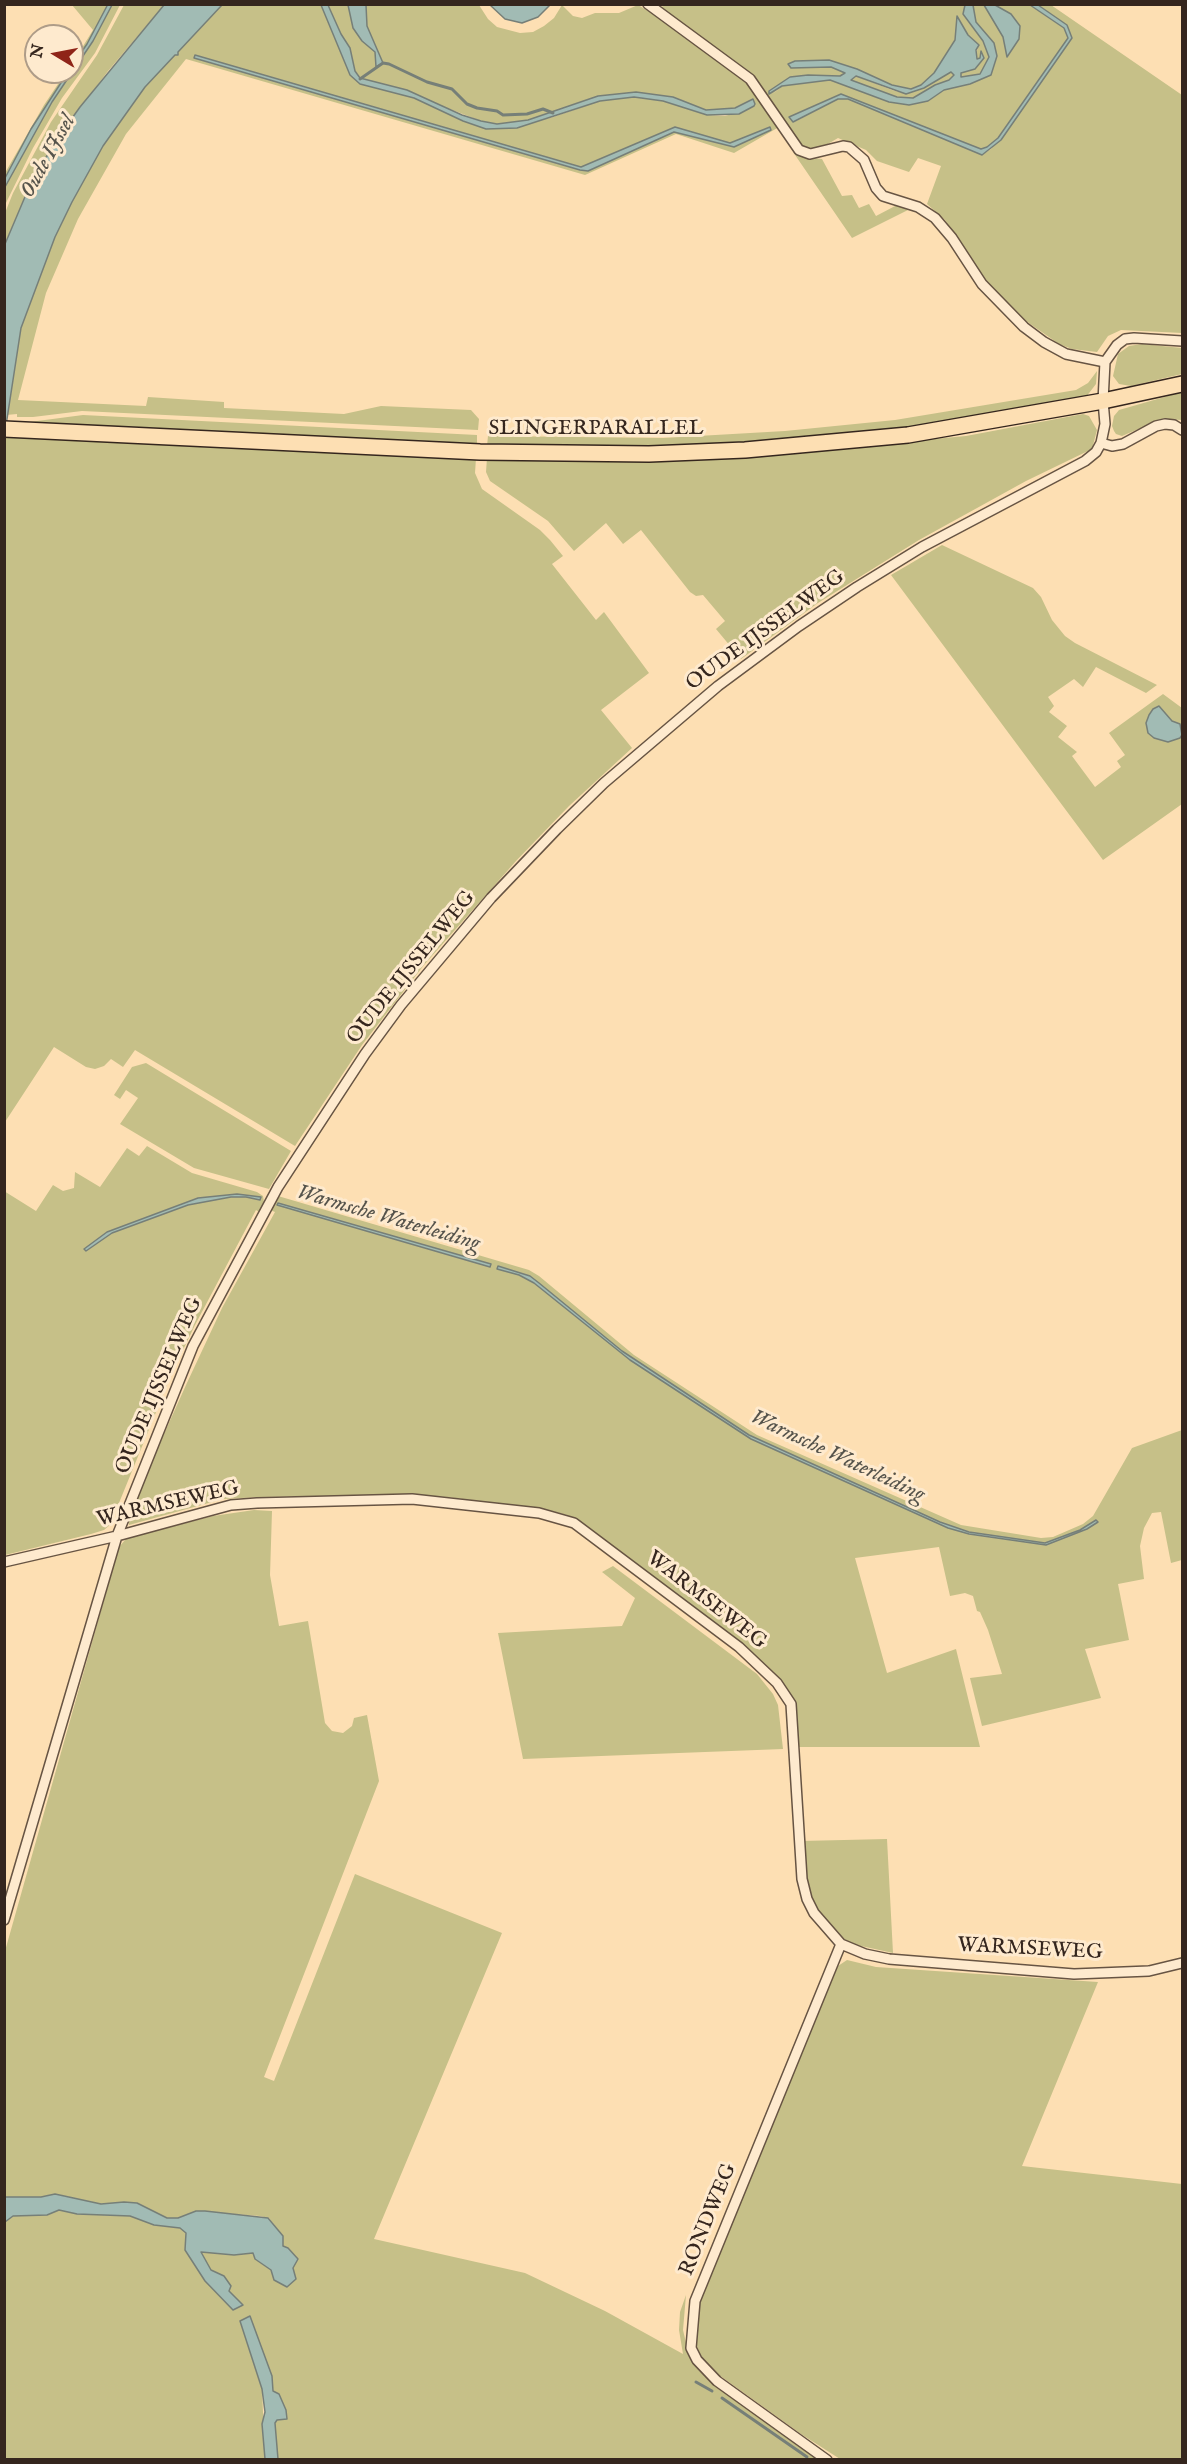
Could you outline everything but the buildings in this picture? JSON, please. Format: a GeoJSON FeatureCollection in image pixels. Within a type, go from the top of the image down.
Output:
{"type":"FeatureCollection","features":[{"type":"Feature","properties":{"kind":"main road","name":"SLINGERPARALLEL"},"geometry":{"type":"LineString","coordinates":[[10,429],[480,452],[649,454],[745,450],[908,435],[1102,401],[1182,384]]}},
{"type":"Feature","properties":{"kind":"street"},"geometry":{"type":"LineString","coordinates":[[648,4],[750,79],[799,150],[810,154],[843,146],[849,147],[864,160],[876,188],[883,196],[918,207],[935,218],[982,284],[1024,327],[1044,342],[1066,354],[1105,362]]}},
{"type":"Feature","properties":{"kind":"street"},"geometry":{"type":"LineString","coordinates":[[1182,341],[1134,338],[1125,339],[1117,345],[1105,362],[1102,401],[1105,424],[1101,443],[1112,446],[1123,444],[1156,426],[1165,424],[1174,425],[1182,430]]}},
{"type":"Feature","properties":{"kind":"street","name":"OUDE IJSSELWEG"},"geometry":{"type":"LineString","coordinates":[[4,1920],[117,1536],[193,1346],[278,1187],[371,1046],[408,997],[491,898],[604,783],[688,710],[857,587],[922,547],[1085,461],[1096,452],[1101,443]]}},
{"type":"Feature","properties":{"kind":"street","name":"WARMSEWEG"},"geometry":{"type":"LineString","coordinates":[[4,1562],[117,1536],[231,1505],[257,1503],[412,1499],[539,1513],[574,1523],[739,1647],[777,1683],[791,1704],[805,1889],[814,1913],[841,1944],[865,1954],[889,1959],[1074,1974],[1149,1971],[1182,1963]]}},
{"type":"Feature","properties":{"kind":"street","name":"RONDWEG"},"geometry":{"type":"LineString","coordinates":[[827,2460],[717,2381],[697,2360],[692,2348],[695,2301],[841,1944]]}},
{"type":"Feature","properties":{"kind":"shaded area"},"geometry":{"type":"Polygon","coordinates":[[[668,4],[965,5],[963,14],[983,41],[989,57],[980,74],[961,77],[960,73],[980,58],[977,60],[975,56],[979,45],[968,35],[957,18],[955,40],[934,73],[921,85],[911,89],[892,85],[857,69],[829,60],[795,61],[788,64],[802,68],[831,67],[845,73],[840,77],[808,75],[790,77],[773,94],[782,86],[830,80],[889,102],[928,101],[944,90],[970,84],[991,75],[997,56],[976,22],[973,5],[984,5],[1003,37],[1007,56],[1019,39],[1011,14],[995,5],[1030,5],[1064,28],[1068,38],[998,138],[987,147],[981,149],[841,94],[794,122],[838,99],[848,99],[982,155],[991,149],[1072,38],[1067,25],[1038,5],[1051,5],[1182,95],[1182,333],[1121,330],[1108,336],[1097,352],[1072,349],[1059,344],[1013,312],[983,278],[945,220],[927,204],[941,166],[918,158],[909,172],[877,161],[866,150],[838,138],[821,148],[810,150],[801,147],[765,96],[659,8],[668,4]]]}},
{"type":"Feature","properties":{"kind":"shaded area"},"geometry":{"type":"Polygon","coordinates":[[[72,5],[120,5],[95,53],[84,68],[84,45],[93,30],[72,5]]]}},
{"type":"Feature","properties":{"kind":"shaded area"},"geometry":{"type":"Polygon","coordinates":[[[124,5],[164,5],[108,71],[55,142],[30,185],[5,243],[5,213],[13,193],[51,122],[77,84],[84,84],[84,74],[124,5]]]}},
{"type":"Feature","properties":{"kind":"shaded area"},"geometry":{"type":"Polygon","coordinates":[[[222,5],[321,5],[350,75],[360,84],[414,98],[486,129],[550,118],[600,101],[634,97],[663,101],[707,115],[725,116],[747,110],[753,99],[735,108],[719,111],[706,110],[673,97],[598,96],[528,120],[497,124],[481,121],[393,87],[361,78],[355,71],[350,48],[328,5],[479,5],[488,19],[497,27],[520,33],[533,32],[544,26],[554,18],[562,5],[573,16],[582,18],[595,13],[619,13],[638,5],[665,21],[747,82],[779,127],[734,153],[676,134],[585,175],[186,59],[126,134],[78,219],[46,293],[18,400],[146,406],[148,397],[224,402],[224,408],[344,414],[381,406],[471,410],[479,419],[478,430],[82,411],[33,417],[17,417],[17,414],[6,415],[21,328],[55,237],[72,202],[103,146],[145,87],[222,5]]]}},
{"type":"Feature","properties":{"kind":"shaded area"},"geometry":{"type":"Polygon","coordinates":[[[951,72],[954,75],[949,80],[913,98],[897,97],[850,80],[856,76],[906,94],[951,72]]]}},
{"type":"Feature","properties":{"kind":"shaded area"},"geometry":{"type":"Polygon","coordinates":[[[58,84],[72,84],[33,148],[5,205],[5,173],[58,84]]]}},
{"type":"Feature","properties":{"kind":"shaded area"},"geometry":{"type":"Polygon","coordinates":[[[793,152],[803,157],[822,159],[842,196],[852,195],[859,208],[869,204],[876,216],[897,205],[908,210],[852,238],[793,152]]]}},
{"type":"Feature","properties":{"kind":"shaded area"},"geometry":{"type":"Polygon","coordinates":[[[1142,344],[1182,348],[1182,374],[1131,386],[1119,384],[1113,376],[1118,354],[1129,346],[1142,344]]]}},
{"type":"Feature","properties":{"kind":"shaded area"},"geometry":{"type":"Polygon","coordinates":[[[1097,371],[1096,384],[1086,397],[907,429],[831,437],[679,447],[487,446],[488,436],[663,438],[785,431],[895,420],[1076,390],[1088,383],[1097,371]]]}},
{"type":"Feature","properties":{"kind":"shaded area"},"geometry":{"type":"Polygon","coordinates":[[[1182,392],[1182,420],[1162,419],[1122,436],[1114,431],[1112,426],[1114,416],[1119,410],[1182,392]]]}},
{"type":"Feature","properties":{"kind":"shaded area"},"geometry":{"type":"Polygon","coordinates":[[[1083,414],[1089,416],[1097,430],[1092,449],[1026,481],[919,540],[818,603],[741,659],[716,629],[725,621],[703,595],[696,596],[690,592],[641,530],[623,544],[606,523],[574,551],[548,521],[490,481],[486,472],[487,458],[773,454],[966,436],[1083,414]]]}},
{"type":"Feature","properties":{"kind":"shaded area"},"geometry":{"type":"Polygon","coordinates":[[[83,415],[477,435],[477,446],[22,423],[83,415]]]}},
{"type":"Feature","properties":{"kind":"shaded area"},"geometry":{"type":"Polygon","coordinates":[[[5,437],[476,458],[475,473],[482,489],[540,530],[550,540],[563,556],[552,564],[596,620],[604,612],[649,673],[601,710],[632,748],[569,806],[516,861],[424,965],[362,1045],[295,1146],[135,1050],[123,1067],[111,1059],[104,1066],[95,1069],[86,1067],[54,1047],[5,1122],[5,437]]]}},
{"type":"Feature","properties":{"kind":"shaded area"},"geometry":{"type":"Polygon","coordinates":[[[942,545],[1033,588],[1041,597],[1052,620],[1065,636],[1157,685],[1146,693],[1096,667],[1083,687],[1074,679],[1048,697],[1054,706],[1049,712],[1067,726],[1058,737],[1077,752],[1072,756],[1095,787],[1121,767],[1117,761],[1125,755],[1109,733],[1163,694],[1182,708],[1182,727],[1172,721],[1159,707],[1154,738],[1168,742],[1182,735],[1182,804],[1103,860],[891,575],[942,545]]]}},
{"type":"Feature","properties":{"kind":"shaded area"},"geometry":{"type":"Polygon","coordinates":[[[146,1063],[291,1151],[269,1189],[194,1168],[120,1124],[138,1098],[126,1090],[120,1099],[114,1095],[132,1067],[146,1063]]]}},
{"type":"Feature","properties":{"kind":"shaded area"},"geometry":{"type":"Polygon","coordinates":[[[147,1146],[192,1173],[257,1192],[263,1196],[264,1202],[259,1212],[256,1210],[172,1373],[110,1525],[104,1530],[91,1534],[5,1555],[4,1191],[36,1211],[53,1185],[63,1191],[74,1188],[75,1172],[100,1187],[127,1148],[139,1156],[147,1146]]]}},
{"type":"Feature","properties":{"kind":"shaded area"},"geometry":{"type":"Polygon","coordinates":[[[278,1196],[529,1270],[634,1355],[757,1435],[961,1525],[1041,1538],[1053,1537],[1083,1524],[1093,1516],[1132,1448],[1182,1430],[1182,1560],[1171,1563],[1161,1512],[1152,1513],[1144,1528],[1140,1546],[1144,1579],[1118,1584],[1129,1640],[1085,1649],[1101,1698],[982,1726],[970,1678],[1002,1674],[988,1630],[980,1612],[977,1611],[973,1596],[965,1593],[950,1596],[939,1547],[855,1558],[887,1673],[956,1649],[980,1747],[794,1747],[792,1707],[781,1683],[766,1666],[600,1536],[567,1515],[448,1497],[407,1495],[260,1497],[223,1499],[129,1525],[129,1518],[146,1474],[186,1385],[222,1308],[275,1212],[270,1210],[278,1196]]]}},
{"type":"Feature","properties":{"kind":"shaded area"},"geometry":{"type":"Polygon","coordinates":[[[254,1510],[272,1511],[270,1575],[279,1626],[308,1621],[325,1723],[332,1731],[343,1733],[352,1726],[354,1718],[367,1715],[379,1781],[264,2077],[274,2081],[355,1874],[502,1933],[374,2239],[525,2273],[605,2311],[683,2354],[679,2330],[680,2312],[686,2295],[683,2330],[687,2347],[696,2365],[826,2459],[278,2459],[275,2423],[277,2420],[284,2420],[250,2316],[240,2321],[262,2389],[265,2459],[5,2459],[5,2222],[13,2216],[47,2215],[59,2210],[77,2214],[130,2216],[154,2225],[180,2228],[186,2232],[185,2250],[205,2281],[233,2310],[242,2305],[228,2291],[224,2276],[211,2270],[200,2252],[253,2253],[255,2259],[271,2270],[282,2246],[283,2236],[269,2218],[260,2216],[196,2211],[178,2218],[167,2218],[137,2203],[101,2204],[55,2194],[41,2197],[5,2197],[5,1951],[119,1547],[126,1539],[140,1535],[213,1516],[254,1510]]]}},
{"type":"Feature","properties":{"kind":"shaded area"},"geometry":{"type":"Polygon","coordinates":[[[613,1566],[757,1674],[773,1694],[778,1705],[783,1749],[523,1759],[498,1633],[622,1626],[635,1598],[602,1572],[613,1566]]]}},
{"type":"Feature","properties":{"kind":"shaded area"},"geometry":{"type":"Polygon","coordinates":[[[887,1839],[893,1953],[852,1944],[830,1930],[809,1898],[801,1841],[887,1839]]]}},
{"type":"Feature","properties":{"kind":"shaded area"},"geometry":{"type":"Polygon","coordinates":[[[847,1960],[876,1967],[1098,1982],[1022,2166],[1182,2184],[1182,2459],[840,2459],[712,2370],[703,2360],[695,2342],[700,2298],[838,1966],[847,1960]]]}},
{"type":"Feature","properties":{"kind":"water"},"geometry":{"type":"Polygon","coordinates":[[[108,4],[112,5],[84,54],[108,4]]]}},
{"type":"Feature","properties":{"kind":"water","name":"Oude IJssel"},"geometry":{"type":"Polygon","coordinates":[[[164,5],[222,5],[178,52],[178,55],[175,55],[145,87],[103,146],[72,202],[55,237],[21,328],[5,432],[5,244],[30,185],[55,142],[80,107],[164,5]]]}},
{"type":"Feature","properties":{"kind":"water"},"geometry":{"type":"Polygon","coordinates":[[[321,5],[328,5],[350,48],[355,71],[360,78],[407,90],[462,115],[481,121],[497,124],[528,120],[598,96],[636,92],[673,97],[706,110],[735,108],[753,99],[755,104],[739,114],[707,115],[663,101],[634,97],[600,101],[517,128],[486,129],[414,98],[360,84],[350,75],[321,5]]]}},
{"type":"Feature","properties":{"kind":"water"},"geometry":{"type":"Polygon","coordinates":[[[348,5],[366,5],[367,26],[383,63],[376,67],[375,52],[362,41],[353,28],[348,5]]]}},
{"type":"Feature","properties":{"kind":"water"},"geometry":{"type":"Polygon","coordinates":[[[490,5],[550,5],[538,17],[522,23],[505,19],[490,5]]]}},
{"type":"Feature","properties":{"kind":"water"},"geometry":{"type":"Polygon","coordinates":[[[965,5],[973,5],[976,22],[994,43],[997,56],[991,75],[970,84],[944,90],[928,101],[909,105],[889,102],[830,80],[782,86],[769,94],[769,91],[790,77],[840,76],[845,73],[831,67],[791,68],[788,64],[795,61],[829,60],[857,69],[892,85],[911,89],[921,85],[934,73],[955,40],[957,16],[968,35],[979,45],[976,50],[977,59],[980,58],[981,51],[984,58],[975,69],[961,73],[961,77],[980,74],[989,57],[983,41],[963,14],[965,5]],[[951,72],[924,88],[906,94],[856,76],[851,80],[897,97],[913,98],[949,80],[954,75],[951,72]]]}},
{"type":"Feature","properties":{"kind":"water"},"geometry":{"type":"Polygon","coordinates":[[[984,5],[995,5],[1011,14],[1020,26],[1019,39],[1007,57],[1003,37],[984,5]]]}},
{"type":"Feature","properties":{"kind":"water"},"geometry":{"type":"Polygon","coordinates":[[[1030,5],[1038,5],[1067,25],[1072,38],[1001,140],[982,155],[848,99],[838,99],[793,122],[789,117],[841,94],[981,149],[987,147],[998,138],[1068,38],[1064,28],[1030,5]]]}},
{"type":"Feature","properties":{"kind":"water"},"geometry":{"type":"Polygon","coordinates":[[[195,55],[581,167],[675,127],[730,143],[770,127],[771,130],[734,147],[674,132],[588,171],[580,170],[194,58],[195,55]]]}},
{"type":"Feature","properties":{"kind":"water"},"geometry":{"type":"Polygon","coordinates":[[[60,84],[64,84],[5,187],[5,178],[31,129],[60,84]]]}},
{"type":"Feature","properties":{"kind":"water"},"geometry":{"type":"Polygon","coordinates":[[[1159,706],[1172,721],[1180,724],[1182,735],[1180,738],[1168,742],[1154,738],[1148,733],[1146,723],[1149,715],[1159,706]]]}},
{"type":"Feature","properties":{"kind":"water"},"geometry":{"type":"Polygon","coordinates":[[[237,1194],[261,1197],[260,1200],[231,1197],[188,1205],[112,1233],[86,1251],[84,1249],[107,1232],[198,1198],[237,1194]]]}},
{"type":"Feature","properties":{"kind":"water"},"geometry":{"type":"Polygon","coordinates":[[[278,1203],[491,1264],[490,1267],[277,1205],[278,1203]]]}},
{"type":"Feature","properties":{"kind":"water"},"geometry":{"type":"Polygon","coordinates":[[[498,1266],[530,1276],[622,1351],[749,1435],[940,1522],[969,1532],[1045,1543],[1080,1530],[1096,1520],[1098,1522],[1087,1529],[1046,1545],[969,1534],[948,1528],[751,1439],[630,1360],[534,1283],[519,1275],[497,1269],[498,1266]]]}},
{"type":"Feature","properties":{"kind":"water"},"geometry":{"type":"Polygon","coordinates":[[[55,2194],[101,2204],[137,2203],[167,2218],[178,2218],[196,2211],[205,2211],[268,2218],[283,2236],[283,2246],[298,2259],[293,2268],[296,2279],[287,2287],[274,2280],[271,2270],[255,2259],[253,2253],[234,2255],[201,2252],[211,2270],[224,2276],[231,2286],[229,2291],[243,2305],[233,2310],[205,2281],[185,2250],[186,2233],[180,2228],[154,2225],[130,2216],[77,2214],[59,2210],[47,2215],[13,2216],[5,2222],[5,2197],[41,2197],[55,2194]]]}},
{"type":"Feature","properties":{"kind":"water"},"geometry":{"type":"Polygon","coordinates":[[[250,2316],[272,2376],[273,2391],[279,2394],[286,2410],[287,2419],[277,2420],[275,2423],[278,2459],[265,2459],[262,2424],[265,2412],[262,2389],[240,2321],[250,2316]]]}},
{"type":"Feature","properties":{"kind":"waterway"},"geometry":{"type":"LineString","coordinates":[[360,79],[383,63],[389,64],[427,82],[452,89],[467,104],[477,108],[497,111],[503,115],[527,114],[543,109],[553,113]]}},
{"type":"Feature","properties":{"kind":"waterway"},"geometry":{"type":"LineString","coordinates":[[696,2382],[712,2391]]}},
{"type":"Feature","properties":{"kind":"waterway"},"geometry":{"type":"LineString","coordinates":[[722,2398],[807,2457]]}},
{"type":"Feature","properties":{"kind":"water label","name":"Warmsche Waterleiding"},"geometry":{"type":"Point","coordinates":[388,1219]}},
{"type":"Feature","properties":{"kind":"water label","name":"Warmsche Waterleiding"},"geometry":{"type":"Point","coordinates":[837,1457]}}]}
